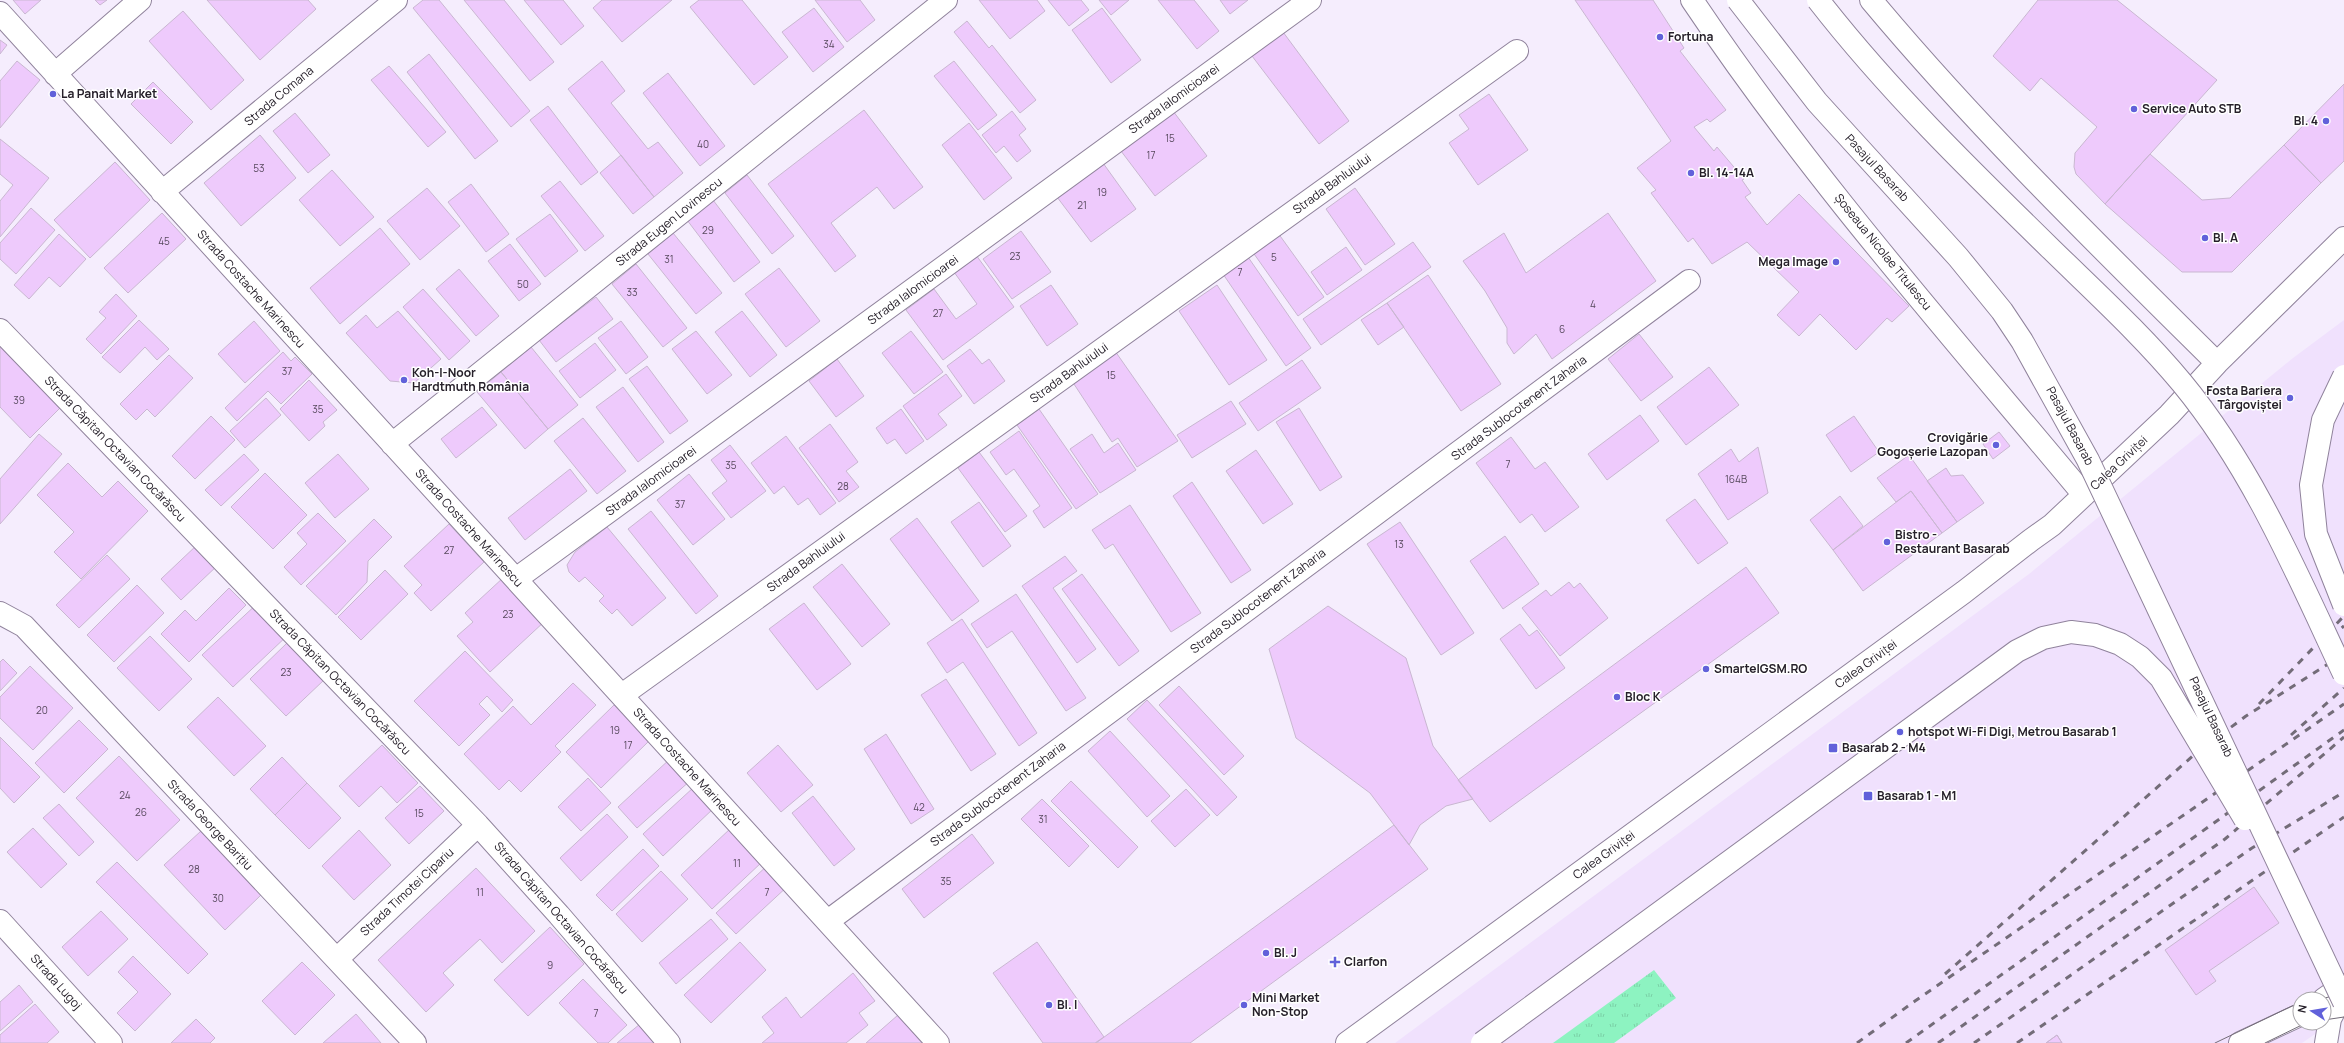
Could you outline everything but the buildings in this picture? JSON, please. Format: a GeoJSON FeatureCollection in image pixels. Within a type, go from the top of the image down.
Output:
{"type":"FeatureCollection","features":[{"type":"Feature","properties":{"kind":"street"},"geometry":{"type":"LineString","coordinates":[[55,74],[140,0]]}},
{"type":"Feature","properties":{"kind":"street","name":"Strada Comana"},"geometry":{"type":"LineString","coordinates":[[162,192],[396,0]]}},
{"type":"Feature","properties":{"kind":"street","name":"Strada Eugen Lovinescu"},"geometry":{"type":"LineString","coordinates":[[392,444],[946,0]]}},
{"type":"Feature","properties":{"kind":"street","name":"Strada Ialomicioarei"},"geometry":{"type":"LineString","coordinates":[[516,580],[1310,0]]}},
{"type":"Feature","properties":{"kind":"street","name":"Șoseaua Nicolae Titulescu"},"geometry":{"type":"LineString","coordinates":[[1692,0],[1726,52],[1811,164],[2084,495]]}},
{"type":"Feature","properties":{"kind":"street","name":"Pasajul Basarab"},"geometry":{"type":"LineString","coordinates":[[1738,0],[1816,102],[1958,257],[2002,311],[2022,341],[2088,460],[2282,867],[2344,1002]]}},
{"type":"Feature","properties":{"kind":"street"},"geometry":{"type":"LineString","coordinates":[[1818,0],[1870,63],[1944,143],[2135,330],[2183,384],[2231,450],[2288,555],[2344,674]]}},
{"type":"Feature","properties":{"kind":"street"},"geometry":{"type":"LineString","coordinates":[[1870,0],[1929,70],[2029,176],[2217,363]]}},
{"type":"Feature","properties":{"kind":"street","name":"Strada Costache Marinescu"},"geometry":{"type":"LineString","coordinates":[[0,13],[938,1043]]}},
{"type":"Feature","properties":{"kind":"street","name":"Strada Bahluiului"},"geometry":{"type":"LineString","coordinates":[[622,695],[1517,51]]}},
{"type":"Feature","properties":{"kind":"street","name":"Calea Griviței"},"geometry":{"type":"LineString","coordinates":[[1347,1043],[1964,592],[2052,525],[2169,415],[2217,363],[2344,238]]}},
{"type":"Feature","properties":{"kind":"street","name":"Strada Sublocotenent Zaharia"},"geometry":{"type":"LineString","coordinates":[[828,921],[1689,281]]}},
{"type":"Feature","properties":{"kind":"street","name":"Strada Căpitan Octavian Cocărăscu"},"geometry":{"type":"LineString","coordinates":[[0,330],[478,825],[559,915],[669,1043]]}},
{"type":"Feature","properties":{"kind":"street"},"geometry":{"type":"LineString","coordinates":[[2344,376],[2323,420],[2310,485],[2316,534],[2344,605]]}},
{"type":"Feature","properties":{"kind":"street","name":"Strada George Barițiu"},"geometry":{"type":"LineString","coordinates":[[0,613],[24,626],[415,1043]]}},
{"type":"Feature","properties":{"kind":"street"},"geometry":{"type":"LineString","coordinates":[[1482,1043],[2017,651],[2050,637],[2071,632],[2095,635],[2120,644],[2140,657],[2161,678],[2246,819],[2282,867]]}},
{"type":"Feature","properties":{"kind":"street","name":"Strada Timotei Cipariu"},"geometry":{"type":"LineString","coordinates":[[336,959],[478,825]]}},
{"type":"Feature","properties":{"kind":"street","name":"Strada Lugoj"},"geometry":{"type":"LineString","coordinates":[[0,921],[111,1043]]}},
{"type":"Feature","properties":{"kind":"street"},"geometry":{"type":"LineString","coordinates":[[2332,993],[2344,985]]}},
{"type":"Feature","properties":{"kind":"street"},"geometry":{"type":"LineString","coordinates":[[2326,1043],[2330,1019],[2344,992]]}},
{"type":"Feature","properties":{"kind":"street"},"geometry":{"type":"LineString","coordinates":[[2240,1043],[2292,1019]]}},
{"type":"Feature","properties":{"kind":"shaded area"},"geometry":{"type":"Polygon","coordinates":[[[2344,320],[2344,1014],[2332,1022],[2332,991],[2292,991],[2292,1031],[2319,1031],[2302,1043],[1395,1043],[2029,574],[2293,358],[2344,320]]]}},
{"type":"Feature","properties":{"kind":"green space"},"geometry":{"type":"Polygon","coordinates":[[[1654,970],[1676,998],[1614,1043],[1553,1043],[1654,970]]]}},
{"type":"Feature","properties":{"kind":"tram line"},"geometry":{"type":"LineString","coordinates":[[2332,996],[2344,993]]}},
{"type":"Feature","properties":{"kind":"tram line"},"geometry":{"type":"LineString","coordinates":[[2215,1043],[2292,1006]]}},
{"type":"Feature","properties":{"kind":"tram line"},"geometry":{"type":"LineString","coordinates":[[2332,1019],[2344,1017]]}},
{"type":"Feature","properties":{"kind":"tram line"},"geometry":{"type":"LineString","coordinates":[[2265,1043],[2292,1030]]}},
{"type":"Feature","properties":{"kind":"railway"},"geometry":{"type":"LineString","coordinates":[[2259,704],[2344,616]]}},
{"type":"Feature","properties":{"kind":"railway"},"geometry":{"type":"LineString","coordinates":[[2331,637],[2344,626]]}},
{"type":"Feature","properties":{"kind":"railway"},"geometry":{"type":"LineString","coordinates":[[1945,974],[2195,754],[2246,716],[2344,654]]}},
{"type":"Feature","properties":{"kind":"railway"},"geometry":{"type":"LineString","coordinates":[[2291,735],[2344,688]]}},
{"type":"Feature","properties":{"kind":"railway"},"geometry":{"type":"LineString","coordinates":[[1857,1043],[1915,1001],[2344,704]]}},
{"type":"Feature","properties":{"kind":"railway"},"geometry":{"type":"LineString","coordinates":[[1906,1043],[2344,730]]}},
{"type":"Feature","properties":{"kind":"railway"},"geometry":{"type":"LineString","coordinates":[[1938,1043],[2225,839],[2344,737]]}},
{"type":"Feature","properties":{"kind":"railway"},"geometry":{"type":"LineString","coordinates":[[1974,1043],[2252,848],[2344,792]]}},
{"type":"Feature","properties":{"kind":"railway"},"geometry":{"type":"LineString","coordinates":[[2017,1043],[2344,817]]}},
{"type":"Feature","properties":{"kind":"place","name":"Fortuna"},"geometry":{"type":"Point","coordinates":[1660,37]}},
{"type":"Feature","properties":{"kind":"place","name":"La Panait Market"},"geometry":{"type":"Point","coordinates":[53,94]}},
{"type":"Feature","properties":{"kind":"place","name":"Service Auto STB"},"geometry":{"type":"Point","coordinates":[2134,109]}},
{"type":"Feature","properties":{"kind":"place","name":"Bl. 4"},"geometry":{"type":"Point","coordinates":[2326,121]}},
{"type":"Feature","properties":{"kind":"place","name":"Bl. 14-14A"},"geometry":{"type":"Point","coordinates":[1691,173]}},
{"type":"Feature","properties":{"kind":"place","name":"Bl. A"},"geometry":{"type":"Point","coordinates":[2205,238]}},
{"type":"Feature","properties":{"kind":"place","name":"Mega Image"},"geometry":{"type":"Point","coordinates":[1836,262]}},
{"type":"Feature","properties":{"kind":"place","name":"Koh-I-Noor Hardtmuth România"},"geometry":{"type":"Point","coordinates":[404,380]}},
{"type":"Feature","properties":{"kind":"place","name":"Fosta Bariera Târgoviștei"},"geometry":{"type":"Point","coordinates":[2290,398]}},
{"type":"Feature","properties":{"kind":"place","name":"Crovigărie Gogoșerie Lazopan"},"geometry":{"type":"Point","coordinates":[1996,445]}},
{"type":"Feature","properties":{"kind":"place","name":"Bistro - Restaurant Basarab"},"geometry":{"type":"Point","coordinates":[1887,542]}},
{"type":"Feature","properties":{"kind":"place","name":"SmartelGSM.RO"},"geometry":{"type":"Point","coordinates":[1706,669]}},
{"type":"Feature","properties":{"kind":"place","name":"Bloc K"},"geometry":{"type":"Point","coordinates":[1617,697]}},
{"type":"Feature","properties":{"kind":"place","name":"hotspot Wi-Fi Digi, Metrou Basarab 1"},"geometry":{"type":"Point","coordinates":[1900,732]}},
{"type":"Feature","properties":{"kind":"place","name":"Basarab 2 - M4"},"geometry":{"type":"Point","coordinates":[1833,748]}},
{"type":"Feature","properties":{"kind":"place","name":"Basarab 1 - M1"},"geometry":{"type":"Point","coordinates":[1868,796]}},
{"type":"Feature","properties":{"kind":"place","name":"Bl. J"},"geometry":{"type":"Point","coordinates":[1266,953]}},
{"type":"Feature","properties":{"kind":"place","name":"Clarfon"},"geometry":{"type":"Point","coordinates":[1335,962]}},
{"type":"Feature","properties":{"kind":"place","name":"Bl. I"},"geometry":{"type":"Point","coordinates":[1049,1005]}},
{"type":"Feature","properties":{"kind":"place","name":"Mini Market Non-Stop"},"geometry":{"type":"Point","coordinates":[1244,1005]}}]}
